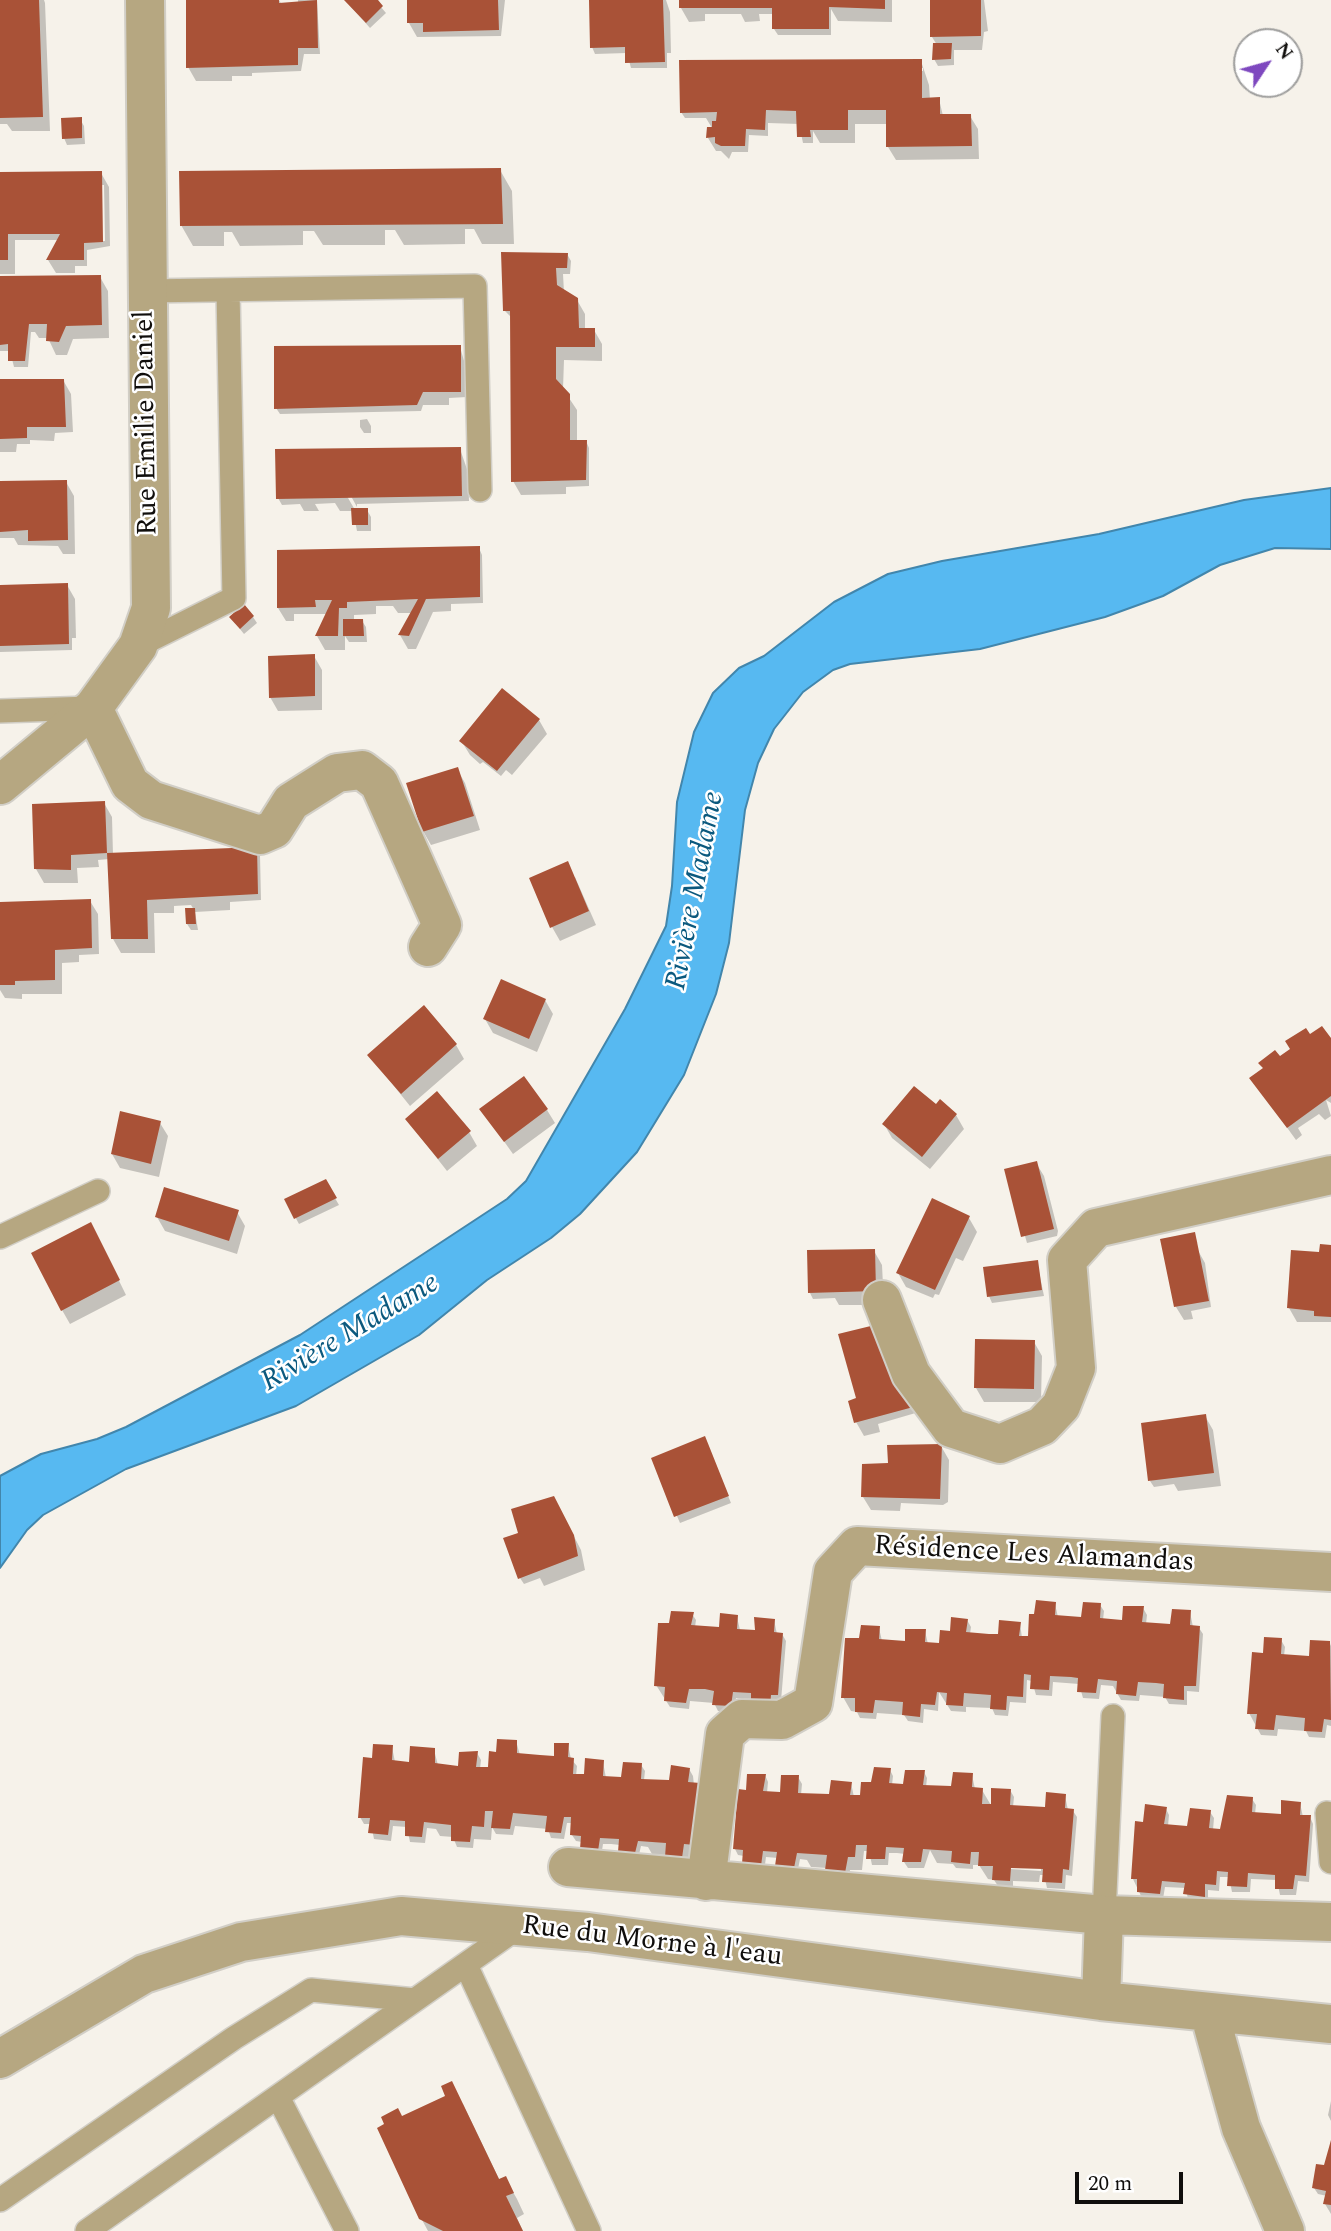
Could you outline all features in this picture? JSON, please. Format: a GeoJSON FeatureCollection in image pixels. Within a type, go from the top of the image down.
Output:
{"type":"FeatureCollection","features":[{"type":"Feature","properties":{"kind":"street","name":"Rue Emilie Daniel"},"geometry":{"type":"LineString","coordinates":[[0,785],[93,708],[138,646],[151,608],[145,0]]}},
{"type":"Feature","properties":{"kind":"street"},"geometry":{"type":"LineString","coordinates":[[93,708],[130,784],[151,800],[260,835],[274,829],[291,802],[337,773],[362,770],[379,783],[442,925],[428,947]]}},
{"type":"Feature","properties":{"kind":"street"},"geometry":{"type":"LineString","coordinates":[[882,1300],[911,1374],[951,1428],[1000,1444],[1042,1426],[1061,1406],[1076,1368],[1067,1260],[1096,1228],[1331,1175]]}},
{"type":"Feature","properties":{"kind":"street","name":"Résidence Les Alamandas"},"geometry":{"type":"LineString","coordinates":[[706,1881],[725,1734],[742,1720],[782,1720],[813,1703],[832,1572],[857,1546],[1331,1572]]}},
{"type":"Feature","properties":{"kind":"street"},"geometry":{"type":"LineString","coordinates":[[568,1867],[1104,1915],[1331,1922]]}},
{"type":"Feature","properties":{"kind":"street"},"geometry":{"type":"LineString","coordinates":[[1101,2001],[1104,1915]]}},
{"type":"Feature","properties":{"kind":"street","name":"Rue du Morne à l'eau"},"geometry":{"type":"LineString","coordinates":[[0,2059],[144,1974],[241,1942],[401,1916],[588,1932],[1101,2001],[1331,2024]]}},
{"type":"Feature","properties":{"kind":"street"},"geometry":{"type":"LineString","coordinates":[[1209,2012],[1241,2128],[1285,2231]]}},
{"type":"Feature","properties":{"kind":"lane"},"geometry":{"type":"LineString","coordinates":[[146,291],[475,286],[480,490]]}},
{"type":"Feature","properties":{"kind":"lane"},"geometry":{"type":"LineString","coordinates":[[138,646],[234,598],[228,290]]}},
{"type":"Feature","properties":{"kind":"lane"},"geometry":{"type":"LineString","coordinates":[[0,711],[93,708]]}},
{"type":"Feature","properties":{"kind":"lane"},"geometry":{"type":"LineString","coordinates":[[0,1237],[98,1191]]}},
{"type":"Feature","properties":{"kind":"lane"},"geometry":{"type":"LineString","coordinates":[[1104,1915],[1113,1716]]}},
{"type":"Feature","properties":{"kind":"lane"},"geometry":{"type":"LineString","coordinates":[[1327,1813],[1331,1862]]}},
{"type":"Feature","properties":{"kind":"lane"},"geometry":{"type":"LineString","coordinates":[[87,2231],[520,1926]]}},
{"type":"Feature","properties":{"kind":"lane"},"geometry":{"type":"LineString","coordinates":[[466,1965],[589,2231]]}},
{"type":"Feature","properties":{"kind":"lane"},"geometry":{"type":"LineString","coordinates":[[0,2200],[234,2038],[311,1990],[415,2000]]}},
{"type":"Feature","properties":{"kind":"lane"},"geometry":{"type":"LineString","coordinates":[[278,2097],[347,2231]]}},
{"type":"Feature","properties":{"kind":"water","name":"Rivière Madame"},"geometry":{"type":"Polygon","coordinates":[[[1331,488],[1331,549],[1275,548],[1220,565],[1163,596],[1105,617],[980,649],[850,664],[833,670],[803,692],[774,729],[758,763],[745,810],[729,943],[716,994],[684,1075],[637,1152],[580,1214],[551,1238],[487,1280],[419,1335],[296,1406],[126,1469],[43,1515],[27,1530],[0,1568],[0,1476],[41,1454],[97,1439],[126,1427],[300,1335],[507,1199],[526,1181],[625,1009],[666,926],[672,886],[677,802],[694,732],[713,693],[739,668],[764,656],[834,602],[888,574],[942,561],[1099,534],[1244,500],[1331,488]]]}},
{"type":"Feature","properties":{"kind":"building"},"geometry":{"type":"Polygon","coordinates":[[[0,0],[39,0],[43,117],[0,118],[0,0]]]}},
{"type":"Feature","properties":{"kind":"building"},"geometry":{"type":"Polygon","coordinates":[[[186,0],[279,0],[279,3],[317,0],[318,48],[298,48],[298,65],[186,68],[186,0]]]}},
{"type":"Feature","properties":{"kind":"building"},"geometry":{"type":"Polygon","coordinates":[[[344,0],[378,0],[383,6],[366,23],[344,0]]]}},
{"type":"Feature","properties":{"kind":"building"},"geometry":{"type":"Polygon","coordinates":[[[407,0],[498,0],[499,30],[423,32],[423,23],[407,23],[407,0]]]}},
{"type":"Feature","properties":{"kind":"building"},"geometry":{"type":"Polygon","coordinates":[[[589,0],[663,0],[665,62],[625,63],[625,47],[590,48],[589,0]]]}},
{"type":"Feature","properties":{"kind":"building"},"geometry":{"type":"Polygon","coordinates":[[[679,0],[885,0],[885,9],[829,7],[829,29],[772,29],[772,8],[679,8],[679,0]]]}},
{"type":"Feature","properties":{"kind":"building"},"geometry":{"type":"Polygon","coordinates":[[[930,0],[981,0],[981,36],[930,37],[930,0]]]}},
{"type":"Feature","properties":{"kind":"building"},"geometry":{"type":"Polygon","coordinates":[[[933,43],[952,43],[951,59],[932,60],[933,43]]]}},
{"type":"Feature","properties":{"kind":"building"},"geometry":{"type":"Polygon","coordinates":[[[922,59],[922,98],[940,97],[940,114],[971,114],[972,146],[886,147],[886,110],[848,110],[848,130],[810,130],[811,137],[797,137],[796,111],[766,110],[765,130],[746,129],[745,146],[721,146],[715,143],[715,137],[706,138],[707,127],[712,127],[712,121],[716,121],[717,112],[680,113],[679,60],[922,59]]]}},
{"type":"Feature","properties":{"kind":"building"},"geometry":{"type":"Polygon","coordinates":[[[82,117],[82,138],[62,139],[61,118],[82,117]]]}},
{"type":"Feature","properties":{"kind":"building"},"geometry":{"type":"Polygon","coordinates":[[[501,168],[503,224],[180,226],[179,171],[501,168]]]}},
{"type":"Feature","properties":{"kind":"building"},"geometry":{"type":"Polygon","coordinates":[[[102,171],[103,242],[84,243],[84,260],[46,260],[60,234],[8,234],[8,260],[0,260],[0,172],[102,171]]]}},
{"type":"Feature","properties":{"kind":"building"},"geometry":{"type":"Polygon","coordinates":[[[501,252],[568,253],[567,268],[556,268],[557,285],[578,298],[579,328],[595,328],[595,347],[556,347],[556,379],[570,394],[570,440],[587,440],[586,480],[511,482],[510,311],[503,311],[501,252]]]}},
{"type":"Feature","properties":{"kind":"building"},"geometry":{"type":"Polygon","coordinates":[[[101,275],[102,325],[66,326],[59,342],[46,341],[47,324],[29,324],[25,361],[8,361],[8,344],[0,345],[0,276],[101,275]]]}},
{"type":"Feature","properties":{"kind":"building"},"geometry":{"type":"Polygon","coordinates":[[[461,345],[461,392],[423,392],[417,405],[274,409],[274,346],[461,345]]]}},
{"type":"Feature","properties":{"kind":"building"},"geometry":{"type":"Polygon","coordinates":[[[0,379],[64,379],[66,427],[27,427],[27,438],[0,439],[0,379]]]}},
{"type":"Feature","properties":{"kind":"building"},"geometry":{"type":"Polygon","coordinates":[[[461,447],[462,496],[276,499],[275,449],[461,447]]]}},
{"type":"Feature","properties":{"kind":"building"},"geometry":{"type":"Polygon","coordinates":[[[67,480],[68,540],[28,541],[28,530],[0,532],[0,481],[67,480]]]}},
{"type":"Feature","properties":{"kind":"building"},"geometry":{"type":"Polygon","coordinates":[[[351,508],[368,508],[368,525],[352,525],[351,508]]]}},
{"type":"Feature","properties":{"kind":"building"},"geometry":{"type":"Polygon","coordinates":[[[480,546],[480,597],[426,599],[409,636],[398,635],[418,599],[347,602],[347,608],[339,608],[338,636],[315,636],[332,600],[315,600],[316,607],[277,608],[277,550],[480,546]]]}},
{"type":"Feature","properties":{"kind":"building"},"geometry":{"type":"Polygon","coordinates":[[[68,583],[69,644],[0,646],[0,585],[68,583]]]}},
{"type":"Feature","properties":{"kind":"building"},"geometry":{"type":"Polygon","coordinates":[[[244,604],[254,616],[240,629],[229,617],[244,604]]]}},
{"type":"Feature","properties":{"kind":"building"},"geometry":{"type":"Polygon","coordinates":[[[343,619],[363,619],[364,636],[343,636],[343,619]]]}},
{"type":"Feature","properties":{"kind":"building"},"geometry":{"type":"Polygon","coordinates":[[[315,654],[315,696],[269,698],[268,656],[315,654]]]}},
{"type":"Feature","properties":{"kind":"building"},"geometry":{"type":"Polygon","coordinates":[[[502,688],[540,719],[497,771],[459,741],[502,688]]]}},
{"type":"Feature","properties":{"kind":"building"},"geometry":{"type":"Polygon","coordinates":[[[458,767],[474,816],[422,832],[406,783],[458,767]]]}},
{"type":"Feature","properties":{"kind":"building"},"geometry":{"type":"Polygon","coordinates":[[[105,801],[107,853],[71,855],[71,870],[34,869],[32,804],[105,801]]]}},
{"type":"Feature","properties":{"kind":"building"},"geometry":{"type":"Polygon","coordinates":[[[257,847],[258,894],[147,900],[148,939],[111,939],[107,853],[257,847]]]}},
{"type":"Feature","properties":{"kind":"building"},"geometry":{"type":"Polygon","coordinates":[[[568,861],[589,911],[550,928],[529,878],[568,861]]]}},
{"type":"Feature","properties":{"kind":"building"},"geometry":{"type":"Polygon","coordinates":[[[91,899],[92,948],[55,950],[55,980],[15,981],[15,985],[0,985],[0,902],[91,899]]]}},
{"type":"Feature","properties":{"kind":"building"},"geometry":{"type":"Polygon","coordinates":[[[185,908],[195,908],[196,924],[186,924],[185,908]]]}},
{"type":"Feature","properties":{"kind":"building"},"geometry":{"type":"Polygon","coordinates":[[[501,979],[546,999],[529,1039],[483,1019],[501,979]]]}},
{"type":"Feature","properties":{"kind":"building"},"geometry":{"type":"Polygon","coordinates":[[[424,1005],[457,1044],[401,1094],[367,1055],[424,1005]]]}},
{"type":"Feature","properties":{"kind":"building"},"geometry":{"type":"Polygon","coordinates":[[[1322,1026],[1331,1038],[1331,1096],[1287,1128],[1249,1078],[1263,1068],[1258,1063],[1275,1050],[1280,1056],[1290,1049],[1285,1041],[1306,1028],[1310,1034],[1322,1026]]]}},
{"type":"Feature","properties":{"kind":"building"},"geometry":{"type":"Polygon","coordinates":[[[524,1076],[548,1109],[504,1142],[479,1109],[524,1076]]]}},
{"type":"Feature","properties":{"kind":"building"},"geometry":{"type":"Polygon","coordinates":[[[914,1086],[936,1104],[940,1099],[957,1114],[922,1157],[882,1124],[914,1086]]]}},
{"type":"Feature","properties":{"kind":"building"},"geometry":{"type":"Polygon","coordinates":[[[437,1091],[471,1131],[438,1159],[405,1119],[437,1091]]]}},
{"type":"Feature","properties":{"kind":"building"},"geometry":{"type":"Polygon","coordinates":[[[120,1111],[161,1121],[151,1164],[111,1154],[120,1111]]]}},
{"type":"Feature","properties":{"kind":"building"},"geometry":{"type":"Polygon","coordinates":[[[1037,1161],[1054,1229],[1021,1237],[1004,1169],[1037,1161]]]}},
{"type":"Feature","properties":{"kind":"building"},"geometry":{"type":"Polygon","coordinates":[[[326,1179],[337,1198],[294,1219],[284,1199],[326,1179]]]}},
{"type":"Feature","properties":{"kind":"building"},"geometry":{"type":"Polygon","coordinates":[[[164,1187],[239,1210],[229,1241],[155,1217],[164,1187]]]}},
{"type":"Feature","properties":{"kind":"building"},"geometry":{"type":"Polygon","coordinates":[[[932,1198],[970,1216],[935,1290],[896,1273],[932,1198]]]}},
{"type":"Feature","properties":{"kind":"building"},"geometry":{"type":"Polygon","coordinates":[[[91,1222],[120,1280],[61,1311],[31,1253],[91,1222]]]}},
{"type":"Feature","properties":{"kind":"building"},"geometry":{"type":"Polygon","coordinates":[[[1195,1232],[1209,1301],[1174,1307],[1160,1239],[1195,1232]]]}},
{"type":"Feature","properties":{"kind":"building"},"geometry":{"type":"Polygon","coordinates":[[[1320,1244],[1331,1245],[1331,1317],[1314,1316],[1314,1311],[1287,1308],[1291,1250],[1319,1252],[1320,1244]]]}},
{"type":"Feature","properties":{"kind":"building"},"geometry":{"type":"Polygon","coordinates":[[[875,1249],[876,1291],[808,1293],[807,1250],[875,1249]]]}},
{"type":"Feature","properties":{"kind":"building"},"geometry":{"type":"Polygon","coordinates":[[[1038,1260],[1042,1290],[987,1297],[983,1267],[1038,1260]]]}},
{"type":"Feature","properties":{"kind":"building"},"geometry":{"type":"Polygon","coordinates":[[[883,1323],[917,1406],[854,1423],[848,1401],[856,1398],[838,1334],[883,1323]]]}},
{"type":"Feature","properties":{"kind":"building"},"geometry":{"type":"Polygon","coordinates":[[[975,1339],[1035,1340],[1034,1389],[974,1388],[975,1339]]]}},
{"type":"Feature","properties":{"kind":"building"},"geometry":{"type":"Polygon","coordinates":[[[1206,1414],[1214,1473],[1148,1481],[1141,1423],[1206,1414]]]}},
{"type":"Feature","properties":{"kind":"building"},"geometry":{"type":"Polygon","coordinates":[[[705,1436],[729,1496],[674,1517],[651,1458],[705,1436]]]}},
{"type":"Feature","properties":{"kind":"building"},"geometry":{"type":"Polygon","coordinates":[[[942,1444],[940,1499],[861,1497],[862,1464],[888,1463],[887,1445],[942,1444]]]}},
{"type":"Feature","properties":{"kind":"building"},"geometry":{"type":"Polygon","coordinates":[[[554,1496],[574,1535],[578,1556],[518,1579],[503,1538],[518,1533],[511,1509],[554,1496]]]}},
{"type":"Feature","properties":{"kind":"building"},"geometry":{"type":"Polygon","coordinates":[[[1036,1600],[1056,1602],[1055,1615],[1081,1617],[1083,1602],[1101,1603],[1100,1618],[1122,1620],[1123,1606],[1144,1606],[1142,1622],[1170,1624],[1172,1609],[1191,1610],[1190,1625],[1200,1626],[1196,1686],[1184,1686],[1184,1700],[1163,1698],[1164,1684],[1156,1683],[1138,1682],[1136,1696],[1116,1694],[1117,1681],[1098,1679],[1096,1693],[1077,1692],[1078,1678],[1050,1676],[1049,1690],[1030,1689],[1031,1675],[1024,1674],[1023,1697],[1007,1696],[1006,1710],[990,1709],[991,1695],[964,1693],[963,1706],[946,1705],[947,1693],[937,1692],[935,1705],[921,1704],[920,1717],[902,1715],[903,1702],[875,1700],[873,1713],[855,1712],[855,1698],[841,1698],[845,1638],[859,1638],[861,1625],[880,1626],[879,1639],[905,1641],[905,1629],[926,1629],[925,1642],[939,1643],[940,1630],[950,1631],[951,1617],[968,1619],[966,1632],[989,1634],[998,1634],[999,1620],[1021,1622],[1019,1636],[1028,1636],[1029,1614],[1034,1614],[1036,1600]]]}},
{"type":"Feature","properties":{"kind":"building"},"geometry":{"type":"Polygon","coordinates":[[[671,1611],[694,1612],[691,1625],[719,1627],[720,1613],[738,1615],[737,1629],[755,1630],[754,1617],[775,1619],[774,1632],[783,1633],[778,1695],[771,1695],[770,1707],[751,1706],[751,1693],[733,1692],[731,1706],[712,1705],[714,1691],[705,1689],[689,1689],[686,1703],[664,1701],[665,1687],[654,1686],[658,1623],[669,1623],[671,1611]]]}},
{"type":"Feature","properties":{"kind":"building"},"geometry":{"type":"Polygon","coordinates":[[[1264,1637],[1282,1638],[1281,1654],[1309,1656],[1310,1640],[1330,1641],[1331,1720],[1324,1719],[1322,1732],[1304,1731],[1305,1718],[1276,1715],[1274,1730],[1255,1729],[1257,1714],[1247,1714],[1252,1652],[1263,1653],[1264,1637]]]}},
{"type":"Feature","properties":{"kind":"building"},"geometry":{"type":"Polygon","coordinates":[[[497,1739],[517,1740],[517,1753],[554,1756],[554,1743],[569,1743],[568,1757],[574,1758],[573,1774],[584,1774],[585,1758],[604,1760],[603,1776],[621,1777],[623,1762],[642,1763],[641,1779],[669,1780],[671,1765],[690,1768],[688,1782],[700,1783],[695,1845],[684,1844],[682,1858],[665,1857],[666,1843],[638,1841],[635,1853],[618,1852],[619,1839],[600,1838],[598,1851],[580,1849],[581,1836],[570,1835],[571,1817],[564,1817],[561,1833],[545,1832],[547,1816],[513,1813],[510,1829],[491,1828],[493,1811],[485,1811],[484,1827],[472,1826],[470,1842],[451,1841],[451,1825],[424,1822],[422,1837],[405,1836],[405,1821],[390,1820],[388,1835],[368,1833],[370,1818],[358,1818],[363,1757],[372,1758],[373,1744],[393,1745],[392,1760],[409,1762],[410,1746],[435,1748],[435,1763],[458,1766],[459,1752],[478,1751],[476,1767],[488,1767],[489,1751],[496,1752],[497,1739]]]}},
{"type":"Feature","properties":{"kind":"building"},"geometry":{"type":"Polygon","coordinates":[[[874,1767],[891,1768],[889,1783],[903,1784],[905,1770],[925,1770],[923,1785],[951,1786],[953,1772],[973,1773],[972,1787],[983,1788],[982,1804],[991,1804],[991,1788],[1011,1789],[1010,1805],[1045,1807],[1046,1792],[1066,1794],[1065,1808],[1074,1809],[1069,1870],[1063,1869],[1062,1883],[1042,1882],[1043,1869],[1011,1868],[1010,1881],[992,1880],[993,1866],[978,1866],[979,1852],[971,1852],[970,1864],[951,1862],[952,1851],[923,1849],[921,1862],[902,1862],[904,1848],[886,1847],[885,1859],[866,1859],[867,1845],[856,1845],[855,1857],[848,1857],[845,1873],[825,1870],[827,1855],[797,1853],[794,1868],[775,1866],[777,1852],[763,1851],[761,1866],[742,1864],[743,1850],[733,1849],[738,1789],[746,1790],[747,1774],[766,1774],[763,1791],[780,1792],[781,1775],[799,1775],[798,1793],[829,1794],[831,1780],[852,1782],[850,1795],[860,1795],[861,1782],[871,1782],[874,1767]]]}},
{"type":"Feature","properties":{"kind":"building"},"geometry":{"type":"Polygon","coordinates":[[[1227,1795],[1253,1797],[1252,1812],[1281,1814],[1281,1800],[1301,1802],[1300,1815],[1311,1815],[1306,1876],[1295,1875],[1293,1889],[1275,1889],[1275,1875],[1248,1873],[1247,1887],[1227,1886],[1228,1872],[1217,1871],[1216,1885],[1205,1884],[1205,1897],[1183,1894],[1185,1883],[1162,1881],[1160,1894],[1137,1892],[1137,1879],[1131,1879],[1135,1821],[1143,1822],[1145,1804],[1167,1807],[1164,1824],[1187,1826],[1190,1808],[1211,1810],[1209,1828],[1220,1829],[1227,1795]]]}},
{"type":"Feature","properties":{"kind":"building"},"geometry":{"type":"Polygon","coordinates":[[[452,2081],[499,2179],[506,2176],[514,2193],[506,2196],[523,2231],[443,2231],[419,2219],[377,2128],[384,2124],[381,2117],[398,2108],[402,2116],[445,2096],[441,2086],[452,2081]]]}},
{"type":"Feature","properties":{"kind":"building"},"geometry":{"type":"Polygon","coordinates":[[[1331,2140],[1331,2205],[1323,2204],[1326,2191],[1312,2188],[1316,2164],[1324,2165],[1331,2140]]]}}]}
